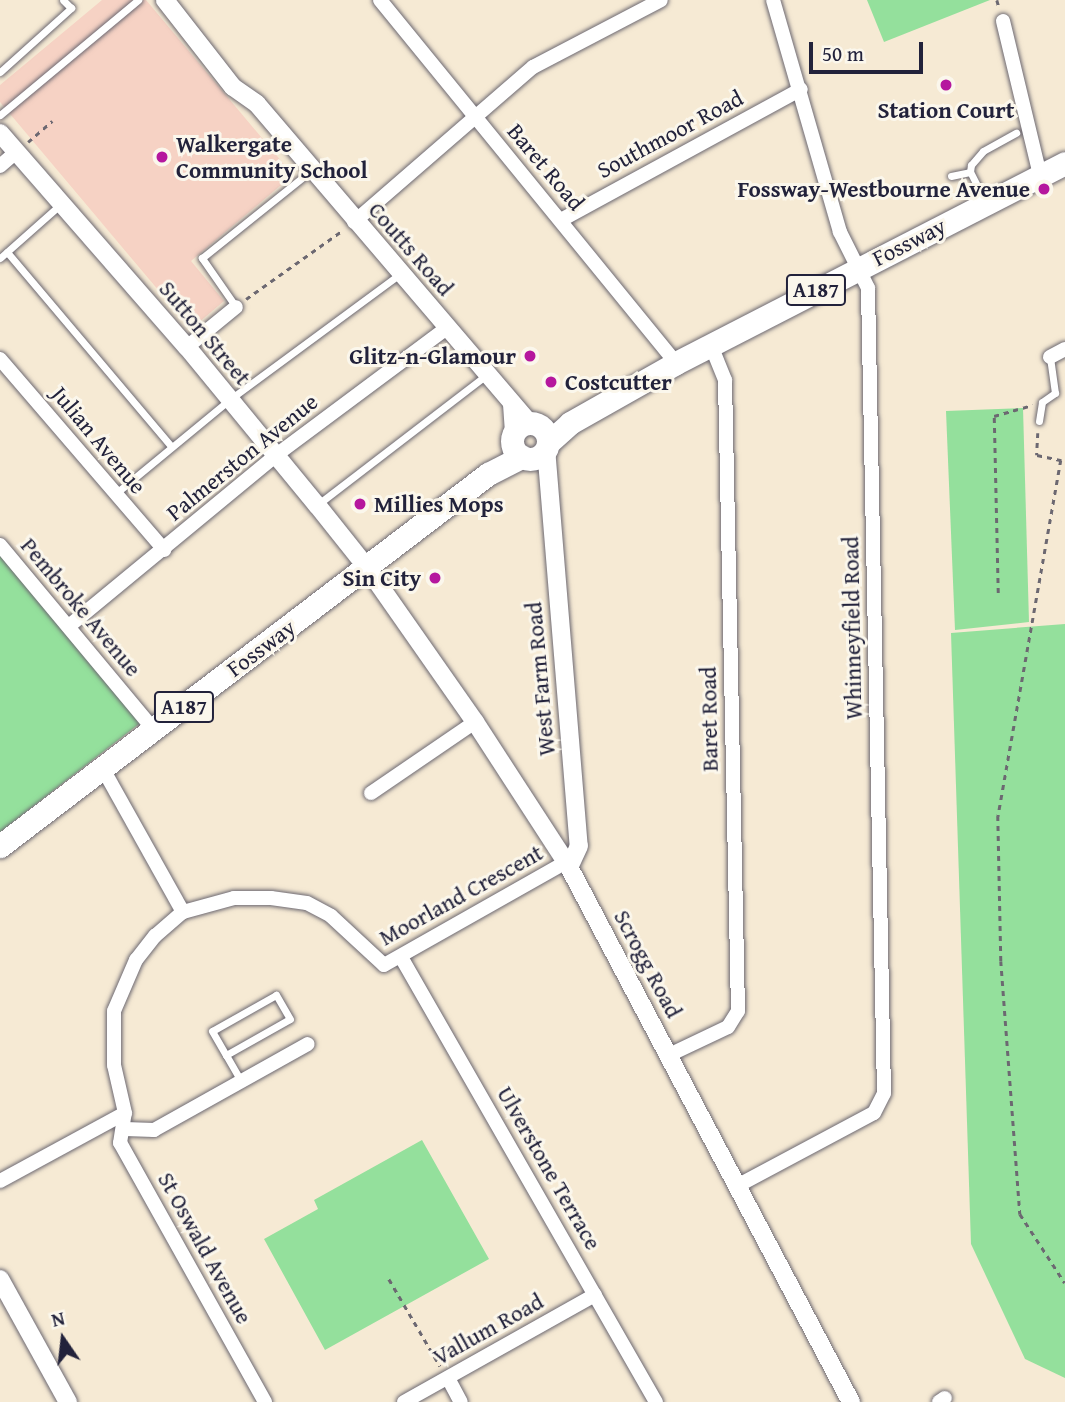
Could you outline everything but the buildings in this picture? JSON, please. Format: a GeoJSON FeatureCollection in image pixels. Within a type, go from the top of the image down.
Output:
{"type":"FeatureCollection","features":[{"type":"Feature","properties":{"kind":"main road","name":"Fossway"},"geometry":{"type":"LineString","coordinates":[[0,846],[368,569],[529,441],[569,423],[858,267],[1065,163]]}},
{"type":"Feature","properties":{"kind":"street","name":"Coutts Road"},"geometry":{"type":"LineString","coordinates":[[165,0],[233,87],[257,104],[354,222],[512,404],[529,441]]}},
{"type":"Feature","properties":{"kind":"street","name":"Baret Road"},"geometry":{"type":"LineString","coordinates":[[380,0],[676,363]]}},
{"type":"Feature","properties":{"kind":"street"},"geometry":{"type":"LineString","coordinates":[[354,222],[533,66],[662,0]]}},
{"type":"Feature","properties":{"kind":"street","name":"Whinneyfield Road"},"geometry":{"type":"LineString","coordinates":[[737,1186],[874,1113],[884,1093],[868,288],[840,232],[801,89],[773,0]]}},
{"type":"Feature","properties":{"kind":"street"},"geometry":{"type":"LineString","coordinates":[[1003,21],[1040,176]]}},
{"type":"Feature","properties":{"kind":"street","name":"Southmoor Road"},"geometry":{"type":"LineString","coordinates":[[561,219],[801,89]]}},
{"type":"Feature","properties":{"kind":"street","name":"Sutton Street"},"geometry":{"type":"LineString","coordinates":[[0,134],[187,347],[368,569]]}},
{"type":"Feature","properties":{"kind":"street"},"geometry":{"type":"LineString","coordinates":[[0,166],[16,152]]}},
{"type":"Feature","properties":{"kind":"street"},"geometry":{"type":"LineString","coordinates":[[187,347],[236,307]]}},
{"type":"Feature","properties":{"kind":"street","name":"Palmerston Avenue"},"geometry":{"type":"LineString","coordinates":[[69,626],[275,456],[447,328]]}},
{"type":"Feature","properties":{"kind":"street","name":"Baret Road"},"geometry":{"type":"LineString","coordinates":[[669,1055],[728,1027],[738,1011],[725,380],[711,345]]}},
{"type":"Feature","properties":{"kind":"street"},"geometry":{"type":"LineString","coordinates":[[1050,357],[1065,349]]}},
{"type":"Feature","properties":{"kind":"street","name":"Julian Avenue"},"geometry":{"type":"LineString","coordinates":[[0,359],[164,550]]}},
{"type":"Feature","properties":{"kind":"street","name":"West Farm Road"},"geometry":{"type":"LineString","coordinates":[[529,441],[547,485],[579,846],[568,865]]}},
{"type":"Feature","properties":{"kind":"street","name":"Pembroke Avenue"},"geometry":{"type":"LineString","coordinates":[[0,545],[154,730]]}},
{"type":"Feature","properties":{"kind":"street","name":"Scrogg Road"},"geometry":{"type":"LineString","coordinates":[[368,569],[475,722],[568,865],[851,1402]]}},
{"type":"Feature","properties":{"kind":"street"},"geometry":{"type":"LineString","coordinates":[[371,793],[475,722]]}},
{"type":"Feature","properties":{"kind":"street"},"geometry":{"type":"LineString","coordinates":[[103,769],[183,912]]}},
{"type":"Feature","properties":{"kind":"street","name":"Moorland Crescent"},"geometry":{"type":"LineString","coordinates":[[125,1113],[114,1065],[114,1011],[136,960],[155,936],[183,912],[234,898],[307,902],[356,936],[384,965],[568,865]]}},
{"type":"Feature","properties":{"kind":"street","name":"Ulverstone Terrace"},"geometry":{"type":"LineString","coordinates":[[401,957],[656,1402]]}},
{"type":"Feature","properties":{"kind":"street"},"geometry":{"type":"LineString","coordinates":[[125,1129],[154,1130],[308,1044]]}},
{"type":"Feature","properties":{"kind":"street"},"geometry":{"type":"LineString","coordinates":[[0,1181],[125,1113]]}},
{"type":"Feature","properties":{"kind":"street","name":"St Oswald Avenue"},"geometry":{"type":"LineString","coordinates":[[125,1113],[125,1129],[120,1143],[265,1402]]}},
{"type":"Feature","properties":{"kind":"street"},"geometry":{"type":"LineString","coordinates":[[0,1279],[68,1402]]}},
{"type":"Feature","properties":{"kind":"street","name":"Vallum Road"},"geometry":{"type":"LineString","coordinates":[[404,1402],[595,1295]]}},
{"type":"Feature","properties":{"kind":"street"},"geometry":{"type":"LineString","coordinates":[[448,1378],[461,1402]]}},
{"type":"Feature","properties":{"kind":"lane"},"geometry":{"type":"LineString","coordinates":[[0,72],[71,8],[63,0]]}},
{"type":"Feature","properties":{"kind":"lane"},"geometry":{"type":"LineString","coordinates":[[0,115],[138,0]]}},
{"type":"Feature","properties":{"kind":"lane"},"geometry":{"type":"LineString","coordinates":[[986,203],[971,173],[975,157],[1016,133]]}},
{"type":"Feature","properties":{"kind":"lane"},"geometry":{"type":"LineString","coordinates":[[236,307],[202,258],[313,170]]}},
{"type":"Feature","properties":{"kind":"lane"},"geometry":{"type":"LineString","coordinates":[[951,176],[971,173]]}},
{"type":"Feature","properties":{"kind":"lane"},"geometry":{"type":"LineString","coordinates":[[0,258],[60,205]]}},
{"type":"Feature","properties":{"kind":"lane"},"geometry":{"type":"LineString","coordinates":[[7,252],[171,446]]}},
{"type":"Feature","properties":{"kind":"lane"},"geometry":{"type":"LineString","coordinates":[[115,495],[229,400],[401,273]]}},
{"type":"Feature","properties":{"kind":"lane"},"geometry":{"type":"LineString","coordinates":[[1039,421],[1042,402],[1055,393],[1050,357]]}},
{"type":"Feature","properties":{"kind":"lane"},"geometry":{"type":"LineString","coordinates":[[317,505],[485,376]]}},
{"type":"Feature","properties":{"kind":"lane"},"geometry":{"type":"LineString","coordinates":[[226,1055],[290,1019],[276,995],[212,1031],[241,1082]]}},
{"type":"Feature","properties":{"kind":"path"},"geometry":{"type":"LineString","coordinates":[[16,152],[52,121]]}},
{"type":"Feature","properties":{"kind":"path"},"geometry":{"type":"LineString","coordinates":[[236,307],[354,222]]}},
{"type":"Feature","properties":{"kind":"path"},"geometry":{"type":"LineString","coordinates":[[999,593],[994,416],[1042,402]]}},
{"type":"Feature","properties":{"kind":"path"},"geometry":{"type":"LineString","coordinates":[[1039,421],[1037,455],[1061,460],[998,816],[1001,961],[1020,1214],[1065,1283]]}},
{"type":"Feature","properties":{"kind":"path"},"geometry":{"type":"LineString","coordinates":[[389,1279],[448,1378]]}},
{"type":"Feature","properties":{"kind":"shaded area","name":"Walkergate Community School"},"geometry":{"type":"Polygon","coordinates":[[[102,0],[146,0],[293,175],[191,261],[224,301],[191,329],[0,102],[0,85],[102,0]]]}},
{"type":"Feature","properties":{"kind":"green space"},"geometry":{"type":"Polygon","coordinates":[[[867,0],[990,0],[884,42],[867,0]]]}},
{"type":"Feature","properties":{"kind":"green space"},"geometry":{"type":"Polygon","coordinates":[[[1023,408],[1029,622],[955,630],[946,411],[1023,408]]]}},
{"type":"Feature","properties":{"kind":"green space"},"geometry":{"type":"Polygon","coordinates":[[[0,551],[144,720],[0,832],[0,551]]]}},
{"type":"Feature","properties":{"kind":"green space"},"geometry":{"type":"Polygon","coordinates":[[[1065,624],[1065,1378],[1025,1359],[971,1244],[951,633],[1065,624]]]}},
{"type":"Feature","properties":{"kind":"green space"},"geometry":{"type":"Polygon","coordinates":[[[422,1140],[489,1259],[325,1350],[264,1239],[318,1209],[314,1200],[422,1140]]]}},
{"type":"Feature","properties":{"kind":"place","name":"Station Court"},"geometry":{"type":"Point","coordinates":[946,85]}},
{"type":"Feature","properties":{"kind":"place","name":"Walkergate Community School"},"geometry":{"type":"Point","coordinates":[162,157]}},
{"type":"Feature","properties":{"kind":"place","name":"Fossway-Westbourne Avenue"},"geometry":{"type":"Point","coordinates":[1044,189]}},
{"type":"Feature","properties":{"kind":"place","name":"Glitz-n-Glamour"},"geometry":{"type":"Point","coordinates":[530,356]}},
{"type":"Feature","properties":{"kind":"place","name":"Costcutter"},"geometry":{"type":"Point","coordinates":[551,382]}},
{"type":"Feature","properties":{"kind":"place","name":"Millies Mops"},"geometry":{"type":"Point","coordinates":[360,504]}},
{"type":"Feature","properties":{"kind":"place","name":"Sin City"},"geometry":{"type":"Point","coordinates":[435,578]}}]}
